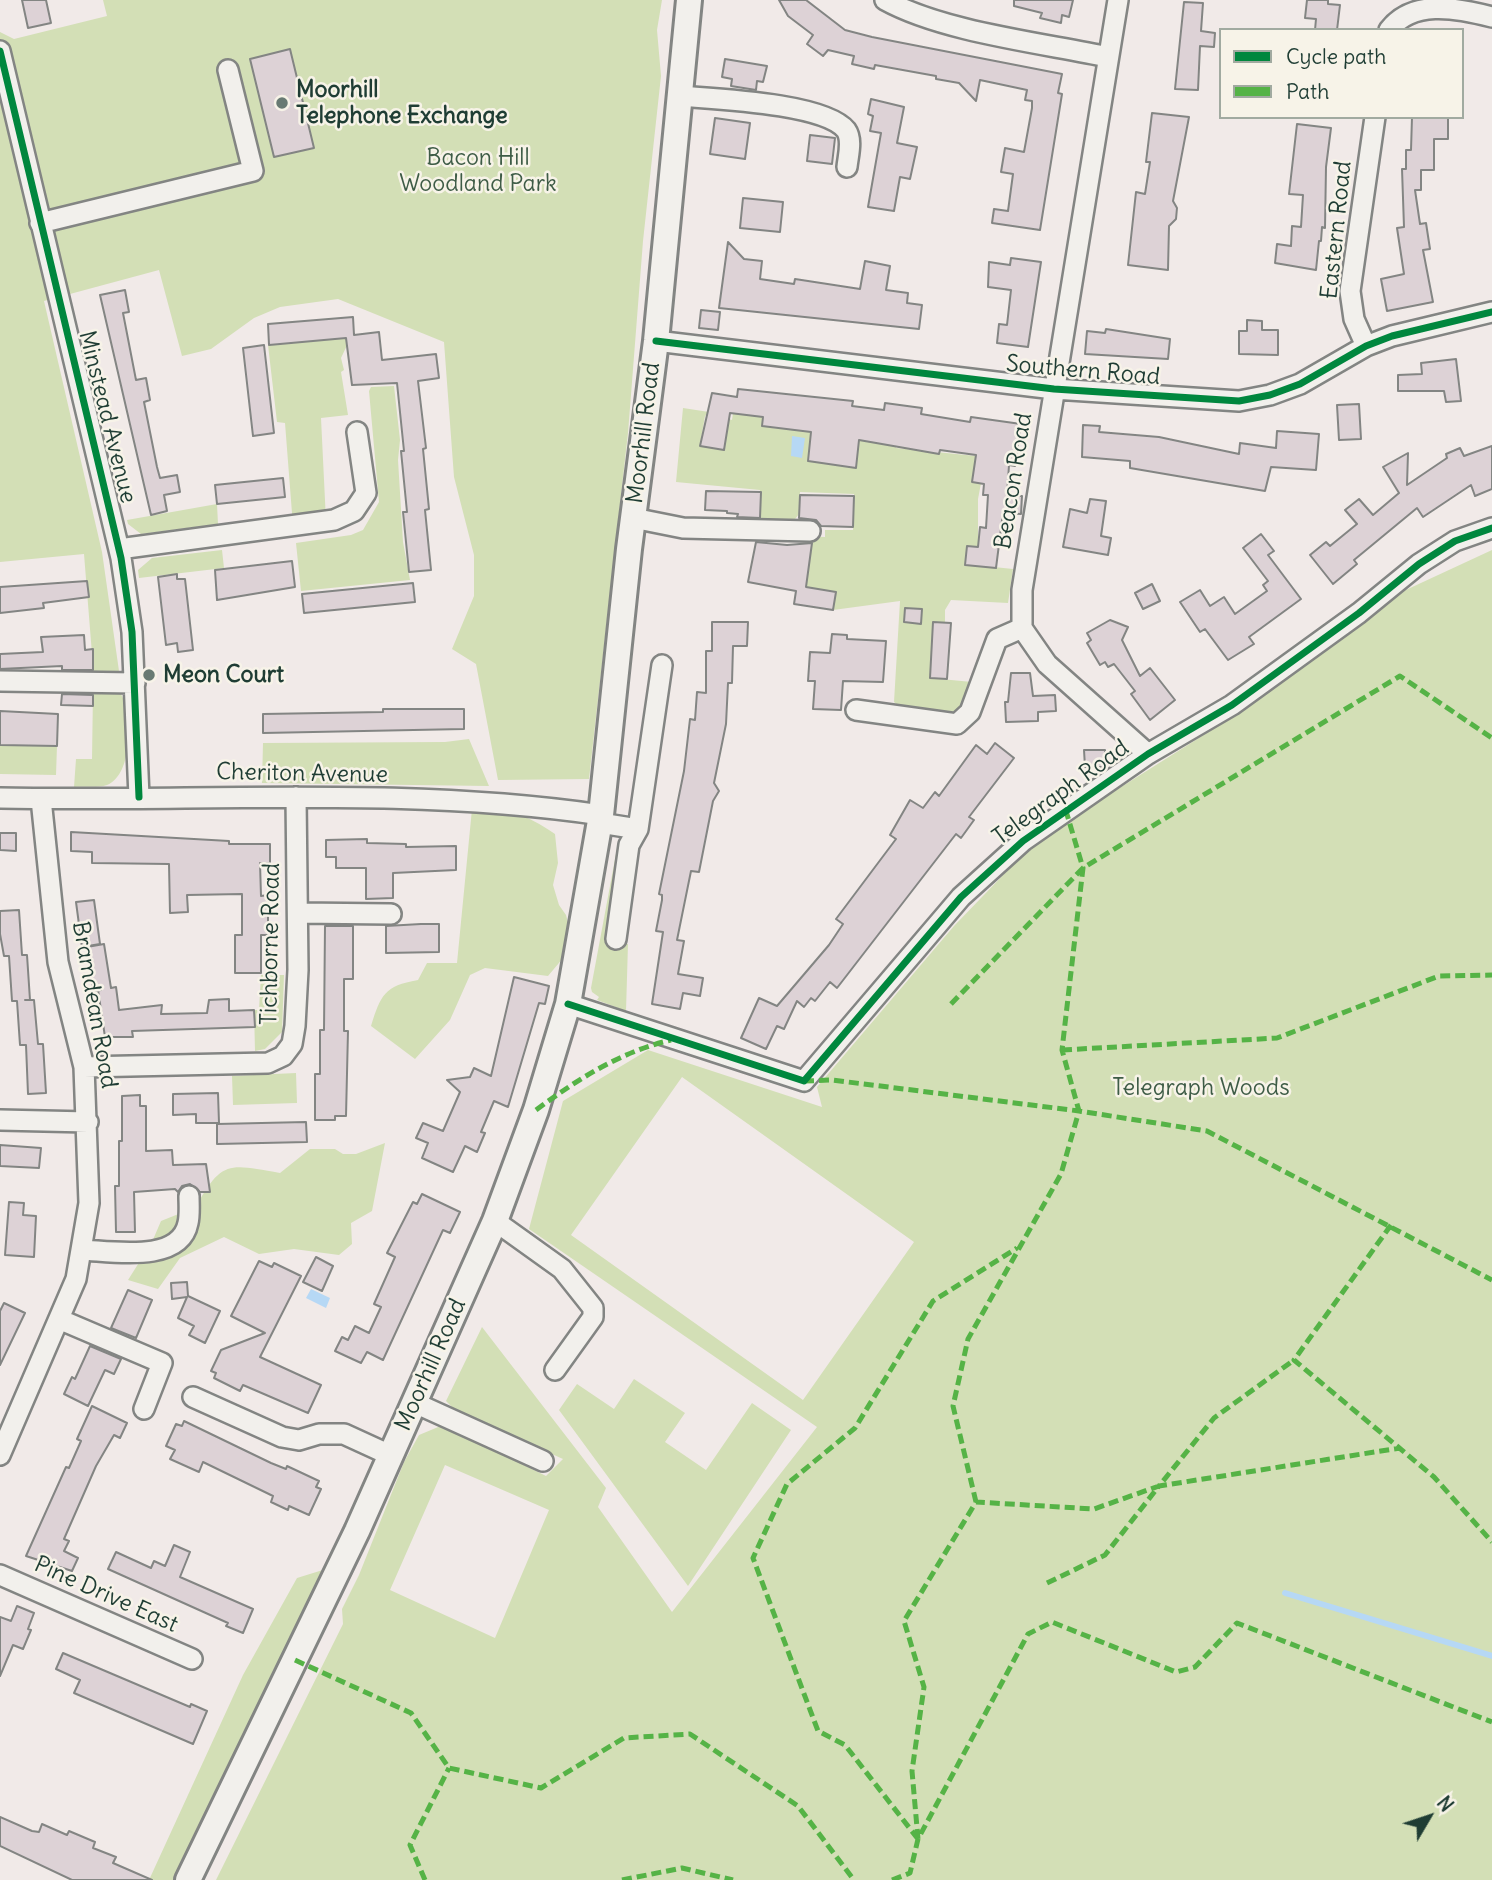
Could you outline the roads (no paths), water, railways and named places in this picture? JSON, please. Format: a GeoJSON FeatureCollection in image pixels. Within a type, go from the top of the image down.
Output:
{"type":"FeatureCollection","features":[{"type":"Feature","properties":{"kind":"main road","name":"Moorhill Road"},"geometry":{"type":"LineString","coordinates":[[188,1880],[392,1456],[495,1221],[536,1110],[568,1004],[601,819],[633,518],[656,341],[689,0]]}},
{"type":"Feature","properties":{"kind":"street"},"geometry":{"type":"LineString","coordinates":[[885,0],[912,13],[943,23],[1108,57]]}},
{"type":"Feature","properties":{"kind":"street","name":"Beacon Road"},"geometry":{"type":"LineString","coordinates":[[1022,628],[1022,590],[1118,0]]}},
{"type":"Feature","properties":{"kind":"street"},"geometry":{"type":"LineString","coordinates":[[1390,28],[1404,9],[1438,3],[1492,17]]}},
{"type":"Feature","properties":{"kind":"street","name":"Minstead Avenue"},"geometry":{"type":"LineString","coordinates":[[0,51],[119,549],[132,632],[139,797]]}},
{"type":"Feature","properties":{"kind":"street"},"geometry":{"type":"LineString","coordinates":[[40,223],[253,172],[228,70]]}},
{"type":"Feature","properties":{"kind":"street"},"geometry":{"type":"LineString","coordinates":[[679,96],[790,107],[828,120],[845,130],[849,137],[847,167]]}},
{"type":"Feature","properties":{"kind":"street","name":"Eastern Road"},"geometry":{"type":"LineString","coordinates":[[1366,345],[1353,319],[1350,291],[1375,119]]}},
{"type":"Feature","properties":{"kind":"street","name":"Southern Road"},"geometry":{"type":"LineString","coordinates":[[656,341],[1054,389],[1239,401],[1270,396],[1300,384],[1366,345],[1492,312]]}},
{"type":"Feature","properties":{"kind":"street"},"geometry":{"type":"LineString","coordinates":[[119,549],[334,520],[354,510],[366,493],[357,432]]}},
{"type":"Feature","properties":{"kind":"street"},"geometry":{"type":"LineString","coordinates":[[633,518],[683,528],[810,531]]}},
{"type":"Feature","properties":{"kind":"street","name":"Telegraph Road"},"geometry":{"type":"LineString","coordinates":[[568,1004],[804,1081],[971,887],[1023,841],[1148,754],[1232,705],[1359,613],[1419,564],[1455,541],[1492,528]]}},
{"type":"Feature","properties":{"kind":"street"},"geometry":{"type":"LineString","coordinates":[[856,710],[957,723],[970,712],[998,639],[1022,628],[1048,664],[1148,754]]}},
{"type":"Feature","properties":{"kind":"street"},"geometry":{"type":"LineString","coordinates":[[616,939],[629,845],[638,829],[662,665]]}},
{"type":"Feature","properties":{"kind":"street"},"geometry":{"type":"LineString","coordinates":[[0,681],[135,683]]}},
{"type":"Feature","properties":{"kind":"street","name":"Cheriton Avenue"},"geometry":{"type":"LineString","coordinates":[[0,798],[296,797],[533,805],[601,819]]}},
{"type":"Feature","properties":{"kind":"street","name":"Tichborne Road"},"geometry":{"type":"LineString","coordinates":[[84,1067],[268,1063],[283,1056],[292,1044],[295,1026],[298,913],[296,797]]}},
{"type":"Feature","properties":{"kind":"street","name":"Bramdean Road"},"geometry":{"type":"LineString","coordinates":[[0,1455],[61,1320],[76,1279],[89,1203],[84,1067],[58,962],[41,799]]}},
{"type":"Feature","properties":{"kind":"street"},"geometry":{"type":"LineString","coordinates":[[601,819],[638,829]]}},
{"type":"Feature","properties":{"kind":"street"},"geometry":{"type":"LineString","coordinates":[[298,913],[391,914]]}},
{"type":"Feature","properties":{"kind":"street"},"geometry":{"type":"LineString","coordinates":[[0,1120],[88,1122]]}},
{"type":"Feature","properties":{"kind":"street"},"geometry":{"type":"LineString","coordinates":[[81,1250],[153,1252],[172,1246],[188,1224],[189,1196]]}},
{"type":"Feature","properties":{"kind":"street"},"geometry":{"type":"LineString","coordinates":[[495,1221],[562,1269],[602,1306],[555,1370]]}},
{"type":"Feature","properties":{"kind":"street"},"geometry":{"type":"LineString","coordinates":[[61,1320],[162,1363],[144,1409]]}},
{"type":"Feature","properties":{"kind":"street"},"geometry":{"type":"LineString","coordinates":[[193,1397],[282,1437],[299,1440],[318,1434],[344,1434],[392,1456]]}},
{"type":"Feature","properties":{"kind":"street"},"geometry":{"type":"LineString","coordinates":[[415,1404],[544,1461]]}},
{"type":"Feature","properties":{"kind":"street","name":"Pine Drive East"},"geometry":{"type":"LineString","coordinates":[[0,1575],[192,1659]]}},
{"type":"Feature","properties":{"kind":"water"},"geometry":{"type":"Polygon","coordinates":[[[792,436],[805,438],[802,458],[791,456],[792,436]]]}},
{"type":"Feature","properties":{"kind":"water"},"geometry":{"type":"Polygon","coordinates":[[[311,1289],[330,1298],[326,1308],[306,1298],[311,1289]]]}},
{"type":"Feature","properties":{"kind":"waterway"},"geometry":{"type":"LineString","coordinates":[[1285,1593],[1492,1656]]}},
{"type":"Feature","properties":{"kind":"place","name":"Moorhill Telephone Exchange"},"geometry":{"type":"Point","coordinates":[282,103]}},
{"type":"Feature","properties":{"kind":"place","name":"Meon Court"},"geometry":{"type":"Point","coordinates":[149,675]}},
{"type":"Feature","properties":{"kind":"park label","name":"Bacon Hill Woodland Park"},"geometry":{"type":"Point","coordinates":[478,171]}},
{"type":"Feature","properties":{"kind":"park label","name":"Telegraph Woods"},"geometry":{"type":"Point","coordinates":[1201,1088]}}]}
